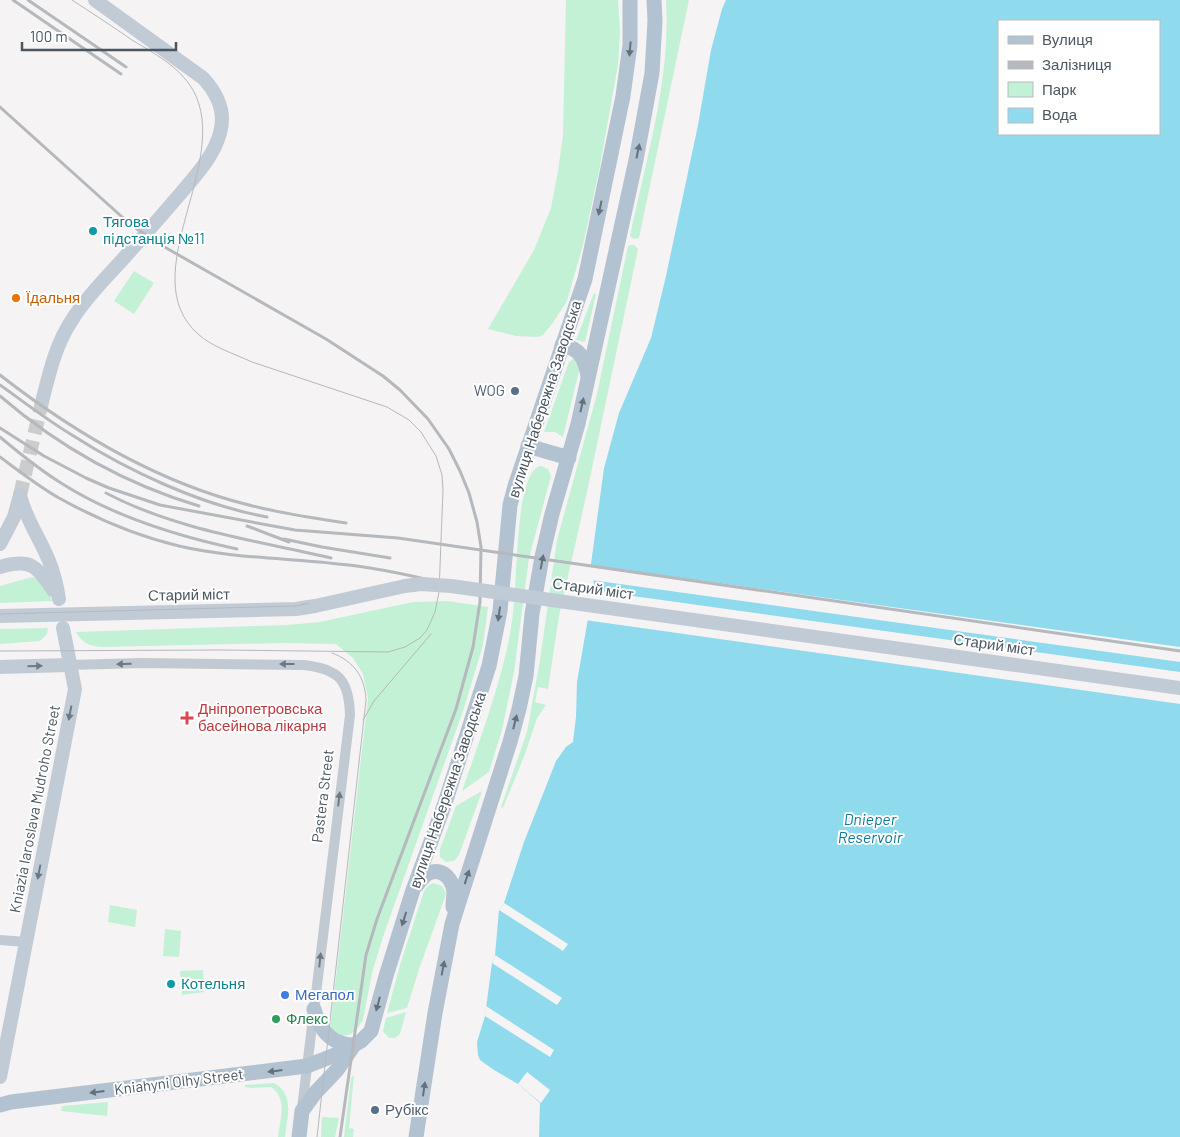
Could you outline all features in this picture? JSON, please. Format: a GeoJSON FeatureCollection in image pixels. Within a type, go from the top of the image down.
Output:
{"type":"FeatureCollection","features":[{"type":"Feature","properties":{"kind":"main road"},"geometry":{"type":"LineString","coordinates":[[44,398],[51,362],[72,320],[96,288],[145,235],[203,166],[216,144],[222,126],[218,97],[203,78],[95,0]]}},
{"type":"Feature","properties":{"kind":"main road","name":"вулиця Набережна Заводська"},"geometry":{"type":"LineString","coordinates":[[354,1045],[371,1031],[413,890],[445,803],[490,666],[500,611],[510,505],[585,279],[621,105],[630,46],[630,0]]}},
{"type":"Feature","properties":{"kind":"main road","name":"вулиця Набережна Заводська"},"geometry":{"type":"LineString","coordinates":[[416,1137],[435,1013],[452,924],[519,709],[526,676],[532,614],[542,558],[588,378],[648,100],[654,48],[654,0]]}},
{"type":"Feature","properties":{"kind":"main road"},"geometry":{"type":"LineString","coordinates":[[562,345],[569,346],[581,354],[585,361],[588,378]]}},
{"type":"Feature","properties":{"kind":"main road"},"geometry":{"type":"LineString","coordinates":[[528,446],[569,458]]}},
{"type":"Feature","properties":{"kind":"main road"},"geometry":{"type":"LineString","coordinates":[[0,544],[14,517],[20,495],[26,514],[48,559],[57,586],[59,599],[44,575],[30,564],[23,562],[0,566]]}},
{"type":"Feature","properties":{"kind":"main road","name":"Старий міст"},"geometry":{"type":"LineString","coordinates":[[0,616],[296,609],[420,584],[452,586],[1180,688]]}},
{"type":"Feature","properties":{"kind":"main road","name":"Kniazia Iaroslava Mudroho Street"},"geometry":{"type":"LineString","coordinates":[[0,1077],[75,689],[62,628]]}},
{"type":"Feature","properties":{"kind":"main road","name":"Pastera Street"},"geometry":{"type":"LineString","coordinates":[[0,667],[69,665]]}},
{"type":"Feature","properties":{"kind":"main road"},"geometry":{"type":"LineString","coordinates":[[413,890],[424,876],[432,872],[440,872],[447,876],[454,892],[452,924]]}},
{"type":"Feature","properties":{"kind":"main road"},"geometry":{"type":"LineString","coordinates":[[314,1008],[322,1028],[328,1035],[344,1045],[354,1045]]}},
{"type":"Feature","properties":{"kind":"main road"},"geometry":{"type":"LineString","coordinates":[[298,1137],[302,1111],[338,1070],[354,1045]]}},
{"type":"Feature","properties":{"kind":"main road","name":"Kniahyni Olhy Street"},"geometry":{"type":"LineString","coordinates":[[0,1105],[11,1102],[307,1066],[334,1056],[354,1045]]}},
{"type":"Feature","properties":{"kind":"street","name":"Pastera Street"},"geometry":{"type":"LineString","coordinates":[[69,665],[304,664],[320,667],[334,673],[344,683],[349,697],[350,715],[302,1111]]}},
{"type":"Feature","properties":{"kind":"street"},"geometry":{"type":"LineString","coordinates":[[0,940],[26,942]]}},
{"type":"Feature","properties":{"kind":"green space"},"geometry":{"type":"Polygon","coordinates":[[[566,0],[618,0],[620,32],[618,65],[599,171],[583,245],[567,301],[543,335],[538,337],[516,336],[488,329],[534,250],[551,208],[563,135],[566,0]]]}},
{"type":"Feature","properties":{"kind":"green space"},"geometry":{"type":"Polygon","coordinates":[[[666,0],[689,0],[639,238],[634,239],[630,236],[661,89],[667,29],[666,0]]]}},
{"type":"Feature","properties":{"kind":"green space"},"geometry":{"type":"Polygon","coordinates":[[[634,245],[638,249],[559,616],[548,689],[538,687],[535,702],[546,705],[537,718],[503,808],[501,807],[527,732],[540,660],[557,540],[597,394],[628,246],[634,245]]]}},
{"type":"Feature","properties":{"kind":"green space"},"geometry":{"type":"Polygon","coordinates":[[[134,271],[154,283],[134,314],[114,301],[134,271]]]}},
{"type":"Feature","properties":{"kind":"green space"},"geometry":{"type":"Polygon","coordinates":[[[594,293],[596,294],[585,342],[576,340],[594,293]]]}},
{"type":"Feature","properties":{"kind":"green space"},"geometry":{"type":"Polygon","coordinates":[[[573,359],[576,360],[580,367],[563,437],[555,432],[544,432],[569,362],[573,359]]]}},
{"type":"Feature","properties":{"kind":"green space"},"geometry":{"type":"Polygon","coordinates":[[[541,466],[548,469],[551,476],[529,558],[514,672],[502,730],[489,772],[462,791],[489,713],[506,654],[515,593],[519,529],[524,495],[528,481],[534,471],[541,466]]]}},
{"type":"Feature","properties":{"kind":"green space"},"geometry":{"type":"Polygon","coordinates":[[[32,577],[45,586],[52,601],[0,603],[0,586],[32,577]]]}},
{"type":"Feature","properties":{"kind":"green space"},"geometry":{"type":"Polygon","coordinates":[[[447,601],[488,607],[483,645],[464,708],[384,934],[373,969],[363,1019],[358,1028],[351,1034],[343,1036],[330,1030],[368,698],[363,674],[353,658],[336,644],[284,643],[102,647],[86,643],[76,632],[287,625],[320,622],[413,602],[447,601]]]}},
{"type":"Feature","properties":{"kind":"green space"},"geometry":{"type":"Polygon","coordinates":[[[48,628],[47,634],[40,641],[0,644],[0,629],[48,628]]]}},
{"type":"Feature","properties":{"kind":"green space"},"geometry":{"type":"Polygon","coordinates":[[[482,791],[459,855],[454,861],[446,862],[440,857],[440,849],[456,806],[482,791]]]}},
{"type":"Feature","properties":{"kind":"green space"},"geometry":{"type":"Polygon","coordinates":[[[433,883],[442,886],[446,893],[407,1008],[387,1013],[424,891],[433,883]]]}},
{"type":"Feature","properties":{"kind":"green space"},"geometry":{"type":"Polygon","coordinates":[[[110,905],[137,910],[135,927],[108,922],[110,905]]]}},
{"type":"Feature","properties":{"kind":"green space"},"geometry":{"type":"Polygon","coordinates":[[[165,929],[181,931],[179,957],[163,956],[165,929]]]}},
{"type":"Feature","properties":{"kind":"green space"},"geometry":{"type":"Polygon","coordinates":[[[203,970],[204,992],[182,995],[180,971],[203,970]]]}},
{"type":"Feature","properties":{"kind":"green space"},"geometry":{"type":"Polygon","coordinates":[[[406,1012],[400,1034],[395,1038],[389,1038],[383,1031],[386,1018],[406,1012]]]}},
{"type":"Feature","properties":{"kind":"green space"},"geometry":{"type":"Polygon","coordinates":[[[354,1075],[349,1128],[354,1129],[353,1137],[344,1137],[351,1078],[354,1075]]]}},
{"type":"Feature","properties":{"kind":"green space"},"geometry":{"type":"Polygon","coordinates":[[[274,1083],[281,1088],[287,1100],[288,1114],[285,1137],[278,1137],[282,1110],[280,1097],[276,1092],[271,1087],[245,1087],[245,1085],[274,1083]]]}},
{"type":"Feature","properties":{"kind":"green space"},"geometry":{"type":"Polygon","coordinates":[[[108,1102],[107,1116],[61,1111],[62,1106],[108,1102]]]}},
{"type":"Feature","properties":{"kind":"green space"},"geometry":{"type":"Polygon","coordinates":[[[322,1117],[339,1118],[335,1137],[321,1137],[322,1117]]]}},
{"type":"Feature","properties":{"kind":"water","name":"Dnieper Reservoir"},"geometry":{"type":"Polygon","coordinates":[[[726,0],[1180,0],[1180,1137],[539,1137],[540,1103],[518,1084],[480,1060],[477,1042],[485,1016],[492,963],[495,955],[499,910],[504,903],[524,842],[556,761],[566,747],[573,742],[577,682],[594,584],[591,564],[604,468],[619,413],[651,338],[698,125],[711,50],[726,0]]]}},
{"type":"Feature","properties":{"kind":"pier"},"geometry":{"type":"Polygon","coordinates":[[[589,565],[1180,647],[1180,662],[591,580],[589,565]]]}},
{"type":"Feature","properties":{"kind":"pier"},"geometry":{"type":"Polygon","coordinates":[[[590,590],[1180,672],[1180,704],[585,620],[590,590]]]}},
{"type":"Feature","properties":{"kind":"pier"},"geometry":{"type":"Polygon","coordinates":[[[504,903],[568,944],[563,951],[499,910],[504,903]]]}},
{"type":"Feature","properties":{"kind":"pier"},"geometry":{"type":"Polygon","coordinates":[[[495,955],[562,998],[557,1005],[492,963],[495,955]]]}},
{"type":"Feature","properties":{"kind":"pier"},"geometry":{"type":"Polygon","coordinates":[[[486,1006],[554,1050],[550,1057],[485,1016],[486,1006]]]}},
{"type":"Feature","properties":{"kind":"pier"},"geometry":{"type":"Polygon","coordinates":[[[527,1072],[550,1090],[541,1103],[518,1084],[527,1072]]]}},
{"type":"Feature","properties":{"kind":"tunnel"},"geometry":{"type":"LineString","coordinates":[[20,495],[43,398]]}},
{"type":"Feature","properties":{"kind":"tram line"},"geometry":{"type":"LineString","coordinates":[[0,651],[222,650],[388,652],[405,647],[420,638],[427,630],[435,612],[439,592],[442,475],[436,456],[421,432],[409,420],[387,407],[252,362],[217,346],[198,334],[180,310],[175,281],[178,250],[195,183],[201,150],[202,119],[193,90],[181,74],[166,61],[72,0]]}},
{"type":"Feature","properties":{"kind":"tram line"},"geometry":{"type":"LineString","coordinates":[[0,614],[296,606],[404,583],[432,581],[1180,685]]}},
{"type":"Feature","properties":{"kind":"tram line"},"geometry":{"type":"LineString","coordinates":[[363,720],[374,701],[431,634]]}},
{"type":"Feature","properties":{"kind":"tram line"},"geometry":{"type":"LineString","coordinates":[[317,1137],[366,700],[361,677],[357,671],[346,660],[332,653]]}},
{"type":"Feature","properties":{"kind":"railway"},"geometry":{"type":"LineString","coordinates":[[13,0],[121,74]]}},
{"type":"Feature","properties":{"kind":"railway"},"geometry":{"type":"LineString","coordinates":[[28,0],[126,67]]}},
{"type":"Feature","properties":{"kind":"railway"},"geometry":{"type":"LineString","coordinates":[[0,107],[131,225],[161,245],[326,339],[383,376],[400,390],[428,419],[449,449],[469,493],[477,522],[481,547],[480,602],[473,647],[456,709],[377,919],[366,955],[340,1137]]}},
{"type":"Feature","properties":{"kind":"railway"},"geometry":{"type":"LineString","coordinates":[[0,375],[56,416],[85,434],[147,468],[179,482],[257,507],[346,523]]}},
{"type":"Feature","properties":{"kind":"railway"},"geometry":{"type":"LineString","coordinates":[[0,385],[63,429],[141,474],[217,504],[267,517]]}},
{"type":"Feature","properties":{"kind":"railway"},"geometry":{"type":"LineString","coordinates":[[0,396],[45,431],[94,462],[145,487],[199,506]]}},
{"type":"Feature","properties":{"kind":"railway"},"geometry":{"type":"LineString","coordinates":[[0,428],[44,456],[86,478],[109,488],[160,505],[295,530],[398,538],[1180,651]]}},
{"type":"Feature","properties":{"kind":"railway"},"geometry":{"type":"LineString","coordinates":[[0,437],[53,478],[102,506],[146,524],[237,549]]}},
{"type":"Feature","properties":{"kind":"railway"},"geometry":{"type":"LineString","coordinates":[[0,457],[73,506],[148,537],[199,550],[365,567],[446,584],[1180,688]]}},
{"type":"Feature","properties":{"kind":"railway"},"geometry":{"type":"LineString","coordinates":[[106,493],[159,516],[188,525],[331,558]]}},
{"type":"Feature","properties":{"kind":"railway"},"geometry":{"type":"LineString","coordinates":[[247,526],[289,542]]}},
{"type":"Feature","properties":{"kind":"railway"},"geometry":{"type":"LineString","coordinates":[[284,539],[390,558]]}},
{"type":"Feature","properties":{"kind":"place","name":"Тягова пiдстанцiя №11"},"geometry":{"type":"Point","coordinates":[93,231]}},
{"type":"Feature","properties":{"kind":"place","name":"Їдальня"},"geometry":{"type":"Point","coordinates":[16,298]}},
{"type":"Feature","properties":{"kind":"place","name":"WOG"},"geometry":{"type":"Point","coordinates":[515,391]}},
{"type":"Feature","properties":{"kind":"place","name":"Дніпропетровська басейнова лікарня"},"geometry":{"type":"Point","coordinates":[187,718]}},
{"type":"Feature","properties":{"kind":"place","name":"Котельня"},"geometry":{"type":"Point","coordinates":[171,984]}},
{"type":"Feature","properties":{"kind":"place","name":"Мегапол"},"geometry":{"type":"Point","coordinates":[285,995]}},
{"type":"Feature","properties":{"kind":"place","name":"Флекс"},"geometry":{"type":"Point","coordinates":[276,1019]}},
{"type":"Feature","properties":{"kind":"place","name":"Рубікс"},"geometry":{"type":"Point","coordinates":[375,1110]}}]}
